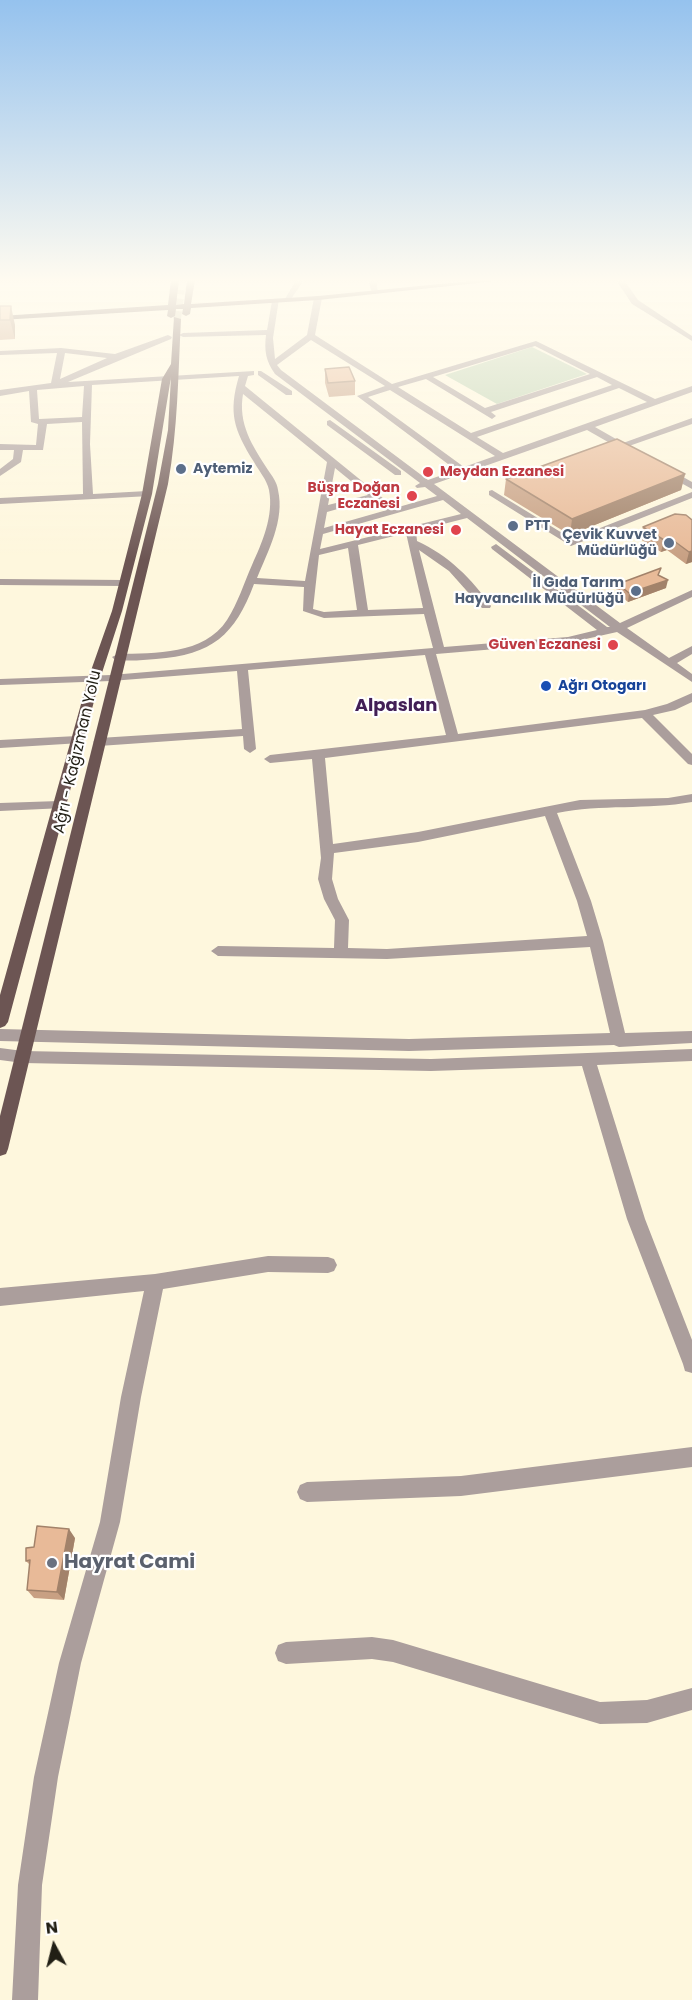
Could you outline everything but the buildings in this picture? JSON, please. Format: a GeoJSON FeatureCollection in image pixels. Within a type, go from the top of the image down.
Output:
{"type":"FeatureCollection","features":[{"type":"Feature","properties":{"kind":"main road","name":"Ağrı - Kağızman Yolu"},"geometry":{"type":"LineString","coordinates":[[0,1149],[99,742],[111,678],[160,495],[170,445],[170,373]]}},
{"type":"Feature","properties":{"kind":"main road"},"geometry":{"type":"LineString","coordinates":[[171,379],[175,373]]}},
{"type":"Feature","properties":{"kind":"main road","name":"Ağrı - Kağızman Yolu"},"geometry":{"type":"LineString","coordinates":[[0,1022],[94,679],[117,611],[147,494],[171,379]]}},
{"type":"Feature","properties":{"kind":"street"},"geometry":{"type":"LineString","coordinates":[[55,385],[57,373]]}},
{"type":"Feature","properties":{"kind":"street"},"geometry":{"type":"LineString","coordinates":[[55,385],[80,373]]}},
{"type":"Feature","properties":{"kind":"street"},"geometry":{"type":"LineString","coordinates":[[0,393],[55,385],[255,373]]}},
{"type":"Feature","properties":{"kind":"street"},"geometry":{"type":"LineString","coordinates":[[261,373],[440,498],[604,632]]}},
{"type":"Feature","properties":{"kind":"street"},"geometry":{"type":"LineString","coordinates":[[282,373],[422,485]]}},
{"type":"Feature","properties":{"kind":"street"},"geometry":{"type":"LineString","coordinates":[[371,373],[501,456]]}},
{"type":"Feature","properties":{"kind":"street"},"geometry":{"type":"LineString","coordinates":[[437,373],[361,396],[464,471]]}},
{"type":"Feature","properties":{"kind":"street"},"geometry":{"type":"LineString","coordinates":[[118,657],[175,654],[200,647],[226,630],[233,620],[269,531],[274,493],[272,485],[241,434],[235,412],[244,374]]}},
{"type":"Feature","properties":{"kind":"street"},"geometry":{"type":"LineString","coordinates":[[484,411],[597,374],[653,402]]}},
{"type":"Feature","properties":{"kind":"street"},"geometry":{"type":"LineString","coordinates":[[428,376],[506,424]]}},
{"type":"Feature","properties":{"kind":"street"},"geometry":{"type":"LineString","coordinates":[[88,383],[85,444],[88,495]]}},
{"type":"Feature","properties":{"kind":"street"},"geometry":{"type":"LineString","coordinates":[[469,436],[620,385]]}},
{"type":"Feature","properties":{"kind":"street"},"geometry":{"type":"LineString","coordinates":[[240,387],[395,512]]}},
{"type":"Feature","properties":{"kind":"street"},"geometry":{"type":"LineString","coordinates":[[33,388],[35,422],[87,419]]}},
{"type":"Feature","properties":{"kind":"street"},"geometry":{"type":"LineString","coordinates":[[422,485],[692,389]]}},
{"type":"Feature","properties":{"kind":"street"},"geometry":{"type":"LineString","coordinates":[[676,394],[692,401]]}},
{"type":"Feature","properties":{"kind":"street"},"geometry":{"type":"LineString","coordinates":[[600,454],[692,421]]}},
{"type":"Feature","properties":{"kind":"street"},"geometry":{"type":"LineString","coordinates":[[0,447],[40,448],[43,422]]}},
{"type":"Feature","properties":{"kind":"street"},"geometry":{"type":"LineString","coordinates":[[587,426],[632,452]]}},
{"type":"Feature","properties":{"kind":"street"},"geometry":{"type":"LineString","coordinates":[[0,473],[18,460],[18,448]]}},
{"type":"Feature","properties":{"kind":"street"},"geometry":{"type":"LineString","coordinates":[[332,460],[308,584],[306,607],[312,613],[363,614],[430,611]]}},
{"type":"Feature","properties":{"kind":"street"},"geometry":{"type":"LineString","coordinates":[[652,463],[692,486]]}},
{"type":"Feature","properties":{"kind":"street"},"geometry":{"type":"LineString","coordinates":[[503,489],[492,493],[571,543],[692,495]]}},
{"type":"Feature","properties":{"kind":"street"},"geometry":{"type":"LineString","coordinates":[[0,501],[88,495],[147,494]]}},
{"type":"Feature","properties":{"kind":"street"},"geometry":{"type":"LineString","coordinates":[[322,510],[375,496]]}},
{"type":"Feature","properties":{"kind":"street"},"geometry":{"type":"LineString","coordinates":[[319,532],[440,498]]}},
{"type":"Feature","properties":{"kind":"street"},"geometry":{"type":"LineString","coordinates":[[315,553],[463,516]]}},
{"type":"Feature","properties":{"kind":"street"},"geometry":{"type":"LineString","coordinates":[[463,516],[692,679]]}},
{"type":"Feature","properties":{"kind":"street"},"geometry":{"type":"LineString","coordinates":[[411,530],[412,543],[430,611],[434,651],[453,737]]}},
{"type":"Feature","properties":{"kind":"street"},"geometry":{"type":"LineString","coordinates":[[412,543],[427,548],[453,570],[486,606]]}},
{"type":"Feature","properties":{"kind":"street"},"geometry":{"type":"LineString","coordinates":[[353,544],[363,614]]}},
{"type":"Feature","properties":{"kind":"street"},"geometry":{"type":"LineString","coordinates":[[250,581],[308,584]]}},
{"type":"Feature","properties":{"kind":"street"},"geometry":{"type":"LineString","coordinates":[[0,582],[124,583]]}},
{"type":"Feature","properties":{"kind":"street"},"geometry":{"type":"LineString","coordinates":[[0,682],[111,678],[568,640],[620,628],[692,593]]}},
{"type":"Feature","properties":{"kind":"street"},"geometry":{"type":"LineString","coordinates":[[669,663],[692,650]]}},
{"type":"Feature","properties":{"kind":"street"},"geometry":{"type":"LineString","coordinates":[[242,667],[250,749]]}},
{"type":"Feature","properties":{"kind":"street"},"geometry":{"type":"LineString","coordinates":[[270,759],[645,714],[671,707],[692,697]]}},
{"type":"Feature","properties":{"kind":"street"},"geometry":{"type":"LineString","coordinates":[[645,714],[692,761]]}},
{"type":"Feature","properties":{"kind":"street"},"geometry":{"type":"LineString","coordinates":[[99,742],[247,732]]}},
{"type":"Feature","properties":{"kind":"street"},"geometry":{"type":"LineString","coordinates":[[0,744],[77,740]]}},
{"type":"Feature","properties":{"kind":"street"},"geometry":{"type":"LineString","coordinates":[[318,754],[327,849],[325,879],[331,899],[342,920],[341,953]]}},
{"type":"Feature","properties":{"kind":"street"},"geometry":{"type":"LineString","coordinates":[[327,849],[418,837],[580,804],[668,802],[692,798]]}},
{"type":"Feature","properties":{"kind":"street"},"geometry":{"type":"LineString","coordinates":[[0,807],[59,805]]}},
{"type":"Feature","properties":{"kind":"street"},"geometry":{"type":"LineString","coordinates":[[549,810],[584,901],[596,941],[619,1041]]}},
{"type":"Feature","properties":{"kind":"street"},"geometry":{"type":"LineString","coordinates":[[218,951],[387,954],[596,941]]}},
{"type":"Feature","properties":{"kind":"street"},"geometry":{"type":"LineString","coordinates":[[0,1035],[409,1045],[692,1038]]}},
{"type":"Feature","properties":{"kind":"street"},"geometry":{"type":"LineString","coordinates":[[0,1054],[23,1057],[431,1065],[692,1055]]}},
{"type":"Feature","properties":{"kind":"street"},"geometry":{"type":"LineString","coordinates":[[588,1060],[636,1219],[692,1364]]}},
{"type":"Feature","properties":{"kind":"street"},"geometry":{"type":"LineString","coordinates":[[0,1297],[155,1282],[268,1264],[328,1265]]}},
{"type":"Feature","properties":{"kind":"street"},"geometry":{"type":"LineString","coordinates":[[25,2000],[30,1885],[46,1777],[70,1663],[110,1522],[131,1397],[155,1282]]}},
{"type":"Feature","properties":{"kind":"street"},"geometry":{"type":"LineString","coordinates":[[307,1492],[461,1486],[692,1457]]}},
{"type":"Feature","properties":{"kind":"street"},"geometry":{"type":"LineString","coordinates":[[286,1653],[372,1648],[393,1651],[600,1713],[636,1714],[655,1711],[692,1699]]}},
{"type":"Feature","properties":{"kind":"green space"},"geometry":{"type":"Polygon","coordinates":[[[450,373],[587,374],[497,404],[445,375],[450,373]]]}},
{"type":"Feature","properties":{"kind":"place","name":"Aytemiz"},"geometry":{"type":"Point","coordinates":[181,469]}},
{"type":"Feature","properties":{"kind":"place","name":"Meydan Eczanesi"},"geometry":{"type":"Point","coordinates":[428,472]}},
{"type":"Feature","properties":{"kind":"place","name":"Büşra Doğan Eczanesi"},"geometry":{"type":"Point","coordinates":[412,496]}},
{"type":"Feature","properties":{"kind":"place","name":"PTT"},"geometry":{"type":"Point","coordinates":[513,526]}},
{"type":"Feature","properties":{"kind":"place","name":"Hayat Eczanesi"},"geometry":{"type":"Point","coordinates":[456,530]}},
{"type":"Feature","properties":{"kind":"place","name":"Çevik Kuvvet Müdürlüğü"},"geometry":{"type":"Point","coordinates":[669,543]}},
{"type":"Feature","properties":{"kind":"place","name":"İl Gıda Tarım Hayvancılık Müdürlüğü"},"geometry":{"type":"Point","coordinates":[636,591]}},
{"type":"Feature","properties":{"kind":"place","name":"Güven Eczanesi"},"geometry":{"type":"Point","coordinates":[613,645]}},
{"type":"Feature","properties":{"kind":"place","name":"Ağrı Otogarı"},"geometry":{"type":"Point","coordinates":[546,686]}},
{"type":"Feature","properties":{"kind":"place","name":"Hayrat Cami"},"geometry":{"type":"Point","coordinates":[52,1563]}},
{"type":"Feature","properties":{"kind":"district","name":"Alpaslan"},"geometry":{"type":"Point","coordinates":[396,706]}}]}
